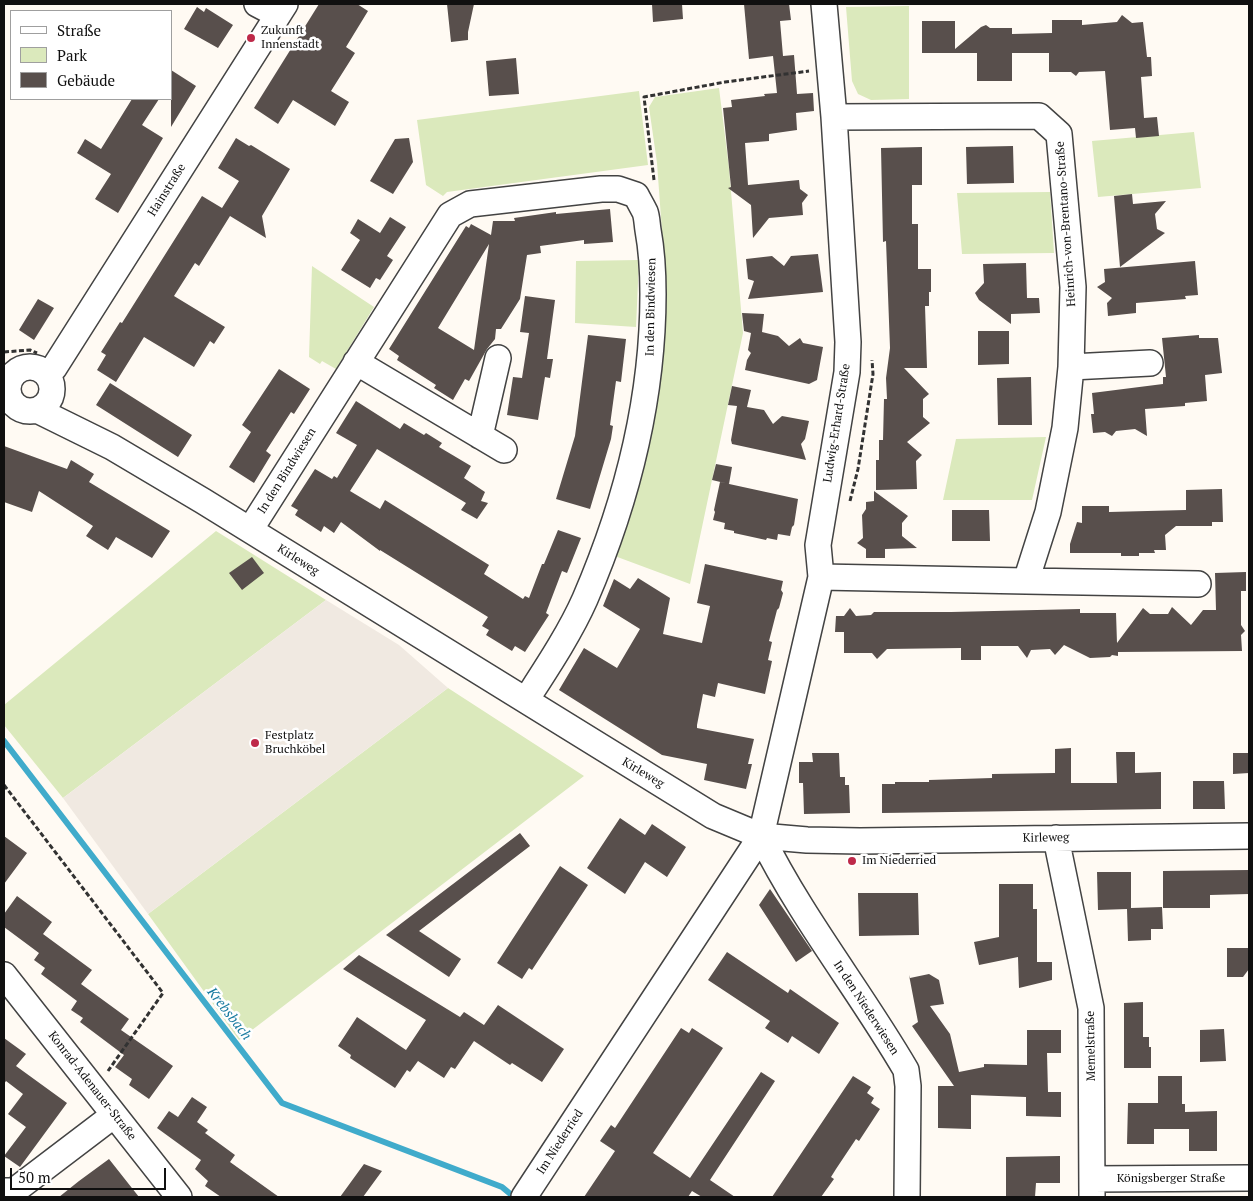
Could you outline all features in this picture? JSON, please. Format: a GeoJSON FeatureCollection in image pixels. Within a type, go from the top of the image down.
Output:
{"type":"FeatureCollection","features":[{"type":"Feature","properties":{"kind":"street","name":"Ludwig-Erhard-Straße"},"geometry":{"type":"LineString","coordinates":[[761,836],[821,577],[818,545],[847,372],[848,342],[834,117],[824,4]]}},
{"type":"Feature","properties":{"kind":"street","name":"Hainstraße"},"geometry":{"type":"LineString","coordinates":[[52,374],[273,8]]}},
{"type":"Feature","properties":{"kind":"street","name":"Heinrich-von-Brentano-Straße"},"geometry":{"type":"LineString","coordinates":[[834,117],[1039,116],[1059,134],[1073,287],[1071,367],[1065,428],[1048,512],[1026,581]]}},
{"type":"Feature","properties":{"kind":"street","name":"In den Bindwiesen"},"geometry":{"type":"LineString","coordinates":[[250,530],[450,215],[470,204],[600,189],[618,190],[636,195],[645,214],[653,259],[653,312],[649,365],[636,443],[622,496],[584,600],[551,660],[526,700]]}},
{"type":"Feature","properties":{"kind":"street"},"geometry":{"type":"LineString","coordinates":[[480,436],[498,358]]}},
{"type":"Feature","properties":{"kind":"street"},"geometry":{"type":"LineString","coordinates":[[356,362],[504,450]]}},
{"type":"Feature","properties":{"kind":"street"},"geometry":{"type":"LineString","coordinates":[[1071,367],[1150,363]]}},
{"type":"Feature","properties":{"kind":"street"},"geometry":{"type":"LineString","coordinates":[[33,367],[52,374],[51,397],[46,405],[38,410],[28,411],[20,409],[6,394],[11,378],[24,368],[33,367]]}},
{"type":"Feature","properties":{"kind":"street","name":"Kirleweg"},"geometry":{"type":"LineString","coordinates":[[52,374],[70,408],[112,447]]}},
{"type":"Feature","properties":{"kind":"street","name":"Kirleweg"},"geometry":{"type":"LineString","coordinates":[[38,410],[112,447],[250,530],[713,816],[761,836],[807,840],[860,841],[1249,836]]}},
{"type":"Feature","properties":{"kind":"street"},"geometry":{"type":"LineString","coordinates":[[821,577],[1198,584]]}},
{"type":"Feature","properties":{"kind":"street","name":"Im Niederried"},"geometry":{"type":"LineString","coordinates":[[524,1197],[761,836]]}},
{"type":"Feature","properties":{"kind":"street","name":"In den Niederwiesen"},"geometry":{"type":"LineString","coordinates":[[761,836],[778,869],[825,946],[906,1070],[908,1086],[907,1197]]}},
{"type":"Feature","properties":{"kind":"street","name":"Memelstraße"},"geometry":{"type":"LineString","coordinates":[[1056,838],[1091,1008],[1092,1188]]}},
{"type":"Feature","properties":{"kind":"street","name":"Konrad-Adenauer-Straße"},"geometry":{"type":"LineString","coordinates":[[4,975],[180,1197]]}},
{"type":"Feature","properties":{"kind":"street"},"geometry":{"type":"LineString","coordinates":[[4,1191],[14,1191],[114,1115]]}},
{"type":"Feature","properties":{"kind":"street","name":"Königsberger Straße"},"geometry":{"type":"LineString","coordinates":[[1092,1188],[1249,1178]]}},
{"type":"Feature","properties":{"kind":"path"},"geometry":{"type":"LineString","coordinates":[[636,195],[654,180],[644,97],[725,82],[830,68]]}},
{"type":"Feature","properties":{"kind":"path"},"geometry":{"type":"LineString","coordinates":[[4,352],[30,350],[52,374]]}},
{"type":"Feature","properties":{"kind":"path"},"geometry":{"type":"LineString","coordinates":[[4,785],[163,993],[95,1090]]}},
{"type":"Feature","properties":{"kind":"green space"},"geometry":{"type":"Polygon","coordinates":[[[909,6],[909,99],[871,100],[858,94],[852,81],[846,7],[909,6]]]}},
{"type":"Feature","properties":{"kind":"green space"},"geometry":{"type":"Polygon","coordinates":[[[719,88],[729,168],[743,333],[690,584],[612,555],[664,259],[657,163],[649,107],[655,97],[719,88]]]}},
{"type":"Feature","properties":{"kind":"green space"},"geometry":{"type":"Polygon","coordinates":[[[639,91],[648,165],[447,192],[443,196],[426,185],[417,120],[639,91]]]}},
{"type":"Feature","properties":{"kind":"green space"},"geometry":{"type":"Polygon","coordinates":[[[1194,132],[1201,188],[1098,197],[1092,141],[1194,132]]]}},
{"type":"Feature","properties":{"kind":"green space"},"geometry":{"type":"Polygon","coordinates":[[[1050,192],[1054,253],[962,254],[957,193],[1050,192]]]}},
{"type":"Feature","properties":{"kind":"green space"},"geometry":{"type":"Polygon","coordinates":[[[639,260],[636,327],[575,323],[576,261],[639,260]]]}},
{"type":"Feature","properties":{"kind":"green space"},"geometry":{"type":"Polygon","coordinates":[[[312,266],[374,307],[336,369],[322,361],[320,364],[309,357],[312,266]]]}},
{"type":"Feature","properties":{"kind":"green space"},"geometry":{"type":"Polygon","coordinates":[[[1046,437],[1032,500],[943,500],[956,439],[1046,437]]]}},
{"type":"Feature","properties":{"kind":"green space"},"geometry":{"type":"Polygon","coordinates":[[[216,531],[326,600],[63,798],[4,725],[4,705],[216,531]]]}},
{"type":"Feature","properties":{"kind":"green space"},"geometry":{"type":"Polygon","coordinates":[[[448,688],[584,776],[239,1040],[148,914],[448,688]]]}},
{"type":"Feature","properties":{"kind":"shaded area","name":"Festplatz Bruchköbel"},"geometry":{"type":"Polygon","coordinates":[[[326,600],[399,645],[448,688],[148,914],[63,798],[326,600]]]}},
{"type":"Feature","properties":{"kind":"building"},"geometry":{"type":"Polygon","coordinates":[[[319,4],[357,4],[368,11],[346,47],[355,53],[331,91],[349,102],[335,126],[293,100],[278,124],[254,108],[319,4]]]}},
{"type":"Feature","properties":{"kind":"building"},"geometry":{"type":"Polygon","coordinates":[[[447,4],[474,4],[468,40],[451,42],[447,4]]]}},
{"type":"Feature","properties":{"kind":"building"},"geometry":{"type":"Polygon","coordinates":[[[652,4],[682,4],[683,19],[653,22],[652,4]]]}},
{"type":"Feature","properties":{"kind":"building"},"geometry":{"type":"Polygon","coordinates":[[[744,4],[789,4],[791,20],[780,21],[783,56],[794,55],[797,94],[813,93],[814,111],[796,113],[797,130],[769,134],[769,141],[745,143],[748,185],[799,180],[800,189],[808,195],[802,203],[803,215],[769,218],[753,238],[751,205],[728,188],[731,187],[723,108],[732,107],[731,100],[777,93],[773,56],[749,59],[744,4]]]}},
{"type":"Feature","properties":{"kind":"building"},"geometry":{"type":"Polygon","coordinates":[[[197,7],[204,12],[206,8],[233,25],[218,48],[184,29],[197,7]]]}},
{"type":"Feature","properties":{"kind":"building"},"geometry":{"type":"Polygon","coordinates":[[[1122,15],[1132,23],[1143,22],[1147,57],[1151,57],[1152,76],[1141,77],[1144,118],[1157,117],[1159,136],[1136,138],[1135,128],[1110,130],[1105,71],[1079,72],[1076,76],[1071,72],[1049,72],[1049,53],[1012,53],[1012,81],[977,81],[977,53],[922,53],[922,21],[955,21],[955,49],[986,25],[990,28],[1012,28],[1012,34],[1052,33],[1052,20],[1082,20],[1082,25],[1117,22],[1122,15]]]}},
{"type":"Feature","properties":{"kind":"building"},"geometry":{"type":"Polygon","coordinates":[[[516,58],[519,94],[489,96],[486,61],[516,58]]]}},
{"type":"Feature","properties":{"kind":"building"},"geometry":{"type":"Polygon","coordinates":[[[172,71],[196,86],[171,127],[172,100],[172,71]]]}},
{"type":"Feature","properties":{"kind":"building"},"geometry":{"type":"Polygon","coordinates":[[[131,100],[158,100],[142,125],[163,138],[118,213],[95,199],[111,174],[77,153],[85,139],[101,149],[131,100]]]}},
{"type":"Feature","properties":{"kind":"building"},"geometry":{"type":"Polygon","coordinates":[[[236,138],[290,169],[262,216],[266,238],[230,216],[199,266],[195,263],[174,296],[225,327],[214,344],[210,341],[194,367],[144,337],[116,382],[97,370],[106,355],[101,352],[120,322],[122,323],[202,196],[222,208],[239,181],[218,168],[236,138]]]}},
{"type":"Feature","properties":{"kind":"building"},"geometry":{"type":"Polygon","coordinates":[[[409,138],[413,162],[393,194],[370,181],[395,139],[409,138]]]}},
{"type":"Feature","properties":{"kind":"building"},"geometry":{"type":"Polygon","coordinates":[[[1013,146],[1014,183],[967,184],[966,147],[1013,146]]]}},
{"type":"Feature","properties":{"kind":"building"},"geometry":{"type":"Polygon","coordinates":[[[922,147],[922,185],[912,185],[912,224],[918,224],[918,269],[931,269],[929,306],[925,306],[927,368],[904,368],[929,394],[923,399],[923,417],[930,423],[907,442],[922,455],[916,461],[917,489],[876,490],[876,460],[879,460],[879,440],[883,440],[884,399],[887,399],[886,378],[890,348],[886,241],[883,242],[881,148],[922,147]]]}},
{"type":"Feature","properties":{"kind":"building"},"geometry":{"type":"Polygon","coordinates":[[[1132,194],[1133,204],[1166,201],[1155,214],[1157,229],[1165,233],[1120,267],[1114,196],[1132,194]]]}},
{"type":"Feature","properties":{"kind":"building"},"geometry":{"type":"Polygon","coordinates":[[[610,209],[613,242],[584,244],[584,240],[540,246],[541,253],[527,255],[520,299],[501,329],[496,329],[495,339],[487,349],[469,381],[465,379],[453,400],[434,388],[436,385],[397,360],[399,356],[389,349],[466,226],[469,228],[471,224],[491,235],[493,221],[515,221],[514,218],[556,212],[556,214],[610,209]],[[489,244],[438,328],[474,350],[489,244]]]}},
{"type":"Feature","properties":{"kind":"building"},"geometry":{"type":"Polygon","coordinates":[[[390,217],[406,227],[387,256],[393,260],[380,280],[376,278],[370,288],[341,270],[360,240],[350,233],[358,219],[380,233],[390,217]]]}},
{"type":"Feature","properties":{"kind":"building"},"geometry":{"type":"Polygon","coordinates":[[[818,254],[823,292],[748,299],[754,281],[748,279],[746,259],[772,256],[784,266],[791,256],[818,254]]]}},
{"type":"Feature","properties":{"kind":"building"},"geometry":{"type":"Polygon","coordinates":[[[1195,261],[1198,295],[1185,296],[1186,299],[1136,303],[1136,313],[1108,316],[1107,303],[1112,298],[1097,287],[1105,282],[1104,269],[1195,261]]]}},
{"type":"Feature","properties":{"kind":"building"},"geometry":{"type":"Polygon","coordinates":[[[1026,263],[1027,298],[1039,298],[1040,313],[1011,314],[1011,324],[979,300],[975,293],[984,283],[983,264],[1026,263]]]}},
{"type":"Feature","properties":{"kind":"building"},"geometry":{"type":"Polygon","coordinates":[[[525,296],[555,300],[547,359],[553,359],[550,378],[545,377],[538,420],[507,415],[513,377],[522,378],[529,333],[520,332],[525,296]]]}},
{"type":"Feature","properties":{"kind":"building"},"geometry":{"type":"Polygon","coordinates":[[[38,299],[54,308],[34,340],[19,330],[38,299]]]}},
{"type":"Feature","properties":{"kind":"building"},"geometry":{"type":"Polygon","coordinates":[[[742,313],[764,314],[762,332],[778,336],[789,346],[800,338],[803,343],[823,347],[817,380],[809,384],[745,370],[751,353],[748,350],[751,333],[744,331],[742,313]]]}},
{"type":"Feature","properties":{"kind":"building"},"geometry":{"type":"Polygon","coordinates":[[[978,331],[1009,331],[1009,364],[978,365],[978,331]]]}},
{"type":"Feature","properties":{"kind":"building"},"geometry":{"type":"Polygon","coordinates":[[[588,335],[626,339],[621,382],[616,381],[610,425],[613,426],[611,439],[590,509],[556,499],[575,436],[588,335]]]}},
{"type":"Feature","properties":{"kind":"building"},"geometry":{"type":"Polygon","coordinates":[[[1199,335],[1199,338],[1218,338],[1222,373],[1205,375],[1207,401],[1185,403],[1185,406],[1145,409],[1147,436],[1135,429],[1116,431],[1112,436],[1105,432],[1093,433],[1091,414],[1094,414],[1092,393],[1163,384],[1163,377],[1166,377],[1162,338],[1199,335]]]}},
{"type":"Feature","properties":{"kind":"building"},"geometry":{"type":"Polygon","coordinates":[[[279,369],[310,389],[294,414],[291,412],[266,451],[271,455],[254,483],[229,467],[251,432],[242,425],[279,369]]]}},
{"type":"Feature","properties":{"kind":"building"},"geometry":{"type":"Polygon","coordinates":[[[1031,377],[1032,425],[998,425],[997,378],[1031,377]]]}},
{"type":"Feature","properties":{"kind":"building"},"geometry":{"type":"Polygon","coordinates":[[[110,383],[192,435],[178,457],[96,405],[110,383]]]}},
{"type":"Feature","properties":{"kind":"building"},"geometry":{"type":"Polygon","coordinates":[[[732,386],[751,390],[747,407],[764,410],[773,424],[782,416],[809,421],[805,439],[801,444],[806,460],[732,444],[731,440],[737,406],[728,405],[732,386]]]}},
{"type":"Feature","properties":{"kind":"building"},"geometry":{"type":"Polygon","coordinates":[[[356,401],[400,429],[404,423],[442,443],[439,447],[471,466],[464,478],[485,492],[481,501],[488,503],[477,519],[461,510],[466,503],[377,449],[350,491],[380,509],[385,500],[489,565],[484,574],[523,599],[525,596],[529,598],[558,530],[581,538],[567,573],[562,571],[546,613],[549,615],[525,652],[515,646],[512,651],[486,635],[489,630],[482,626],[488,617],[380,551],[341,522],[334,533],[324,526],[321,532],[295,515],[298,510],[291,506],[315,469],[332,479],[334,476],[337,478],[357,445],[336,433],[356,401]]]}},
{"type":"Feature","properties":{"kind":"building"},"geometry":{"type":"Polygon","coordinates":[[[4,446],[67,469],[71,460],[94,474],[89,482],[170,531],[152,558],[116,537],[108,550],[86,536],[93,526],[39,491],[32,512],[4,502],[4,446]]]}},
{"type":"Feature","properties":{"kind":"building"},"geometry":{"type":"Polygon","coordinates":[[[716,464],[732,467],[729,484],[712,480],[716,464]]]}},
{"type":"Feature","properties":{"kind":"building"},"geometry":{"type":"Polygon","coordinates":[[[720,482],[798,499],[794,525],[790,536],[778,534],[777,540],[767,538],[766,540],[724,529],[725,523],[713,520],[720,482]]]}},
{"type":"Feature","properties":{"kind":"building"},"geometry":{"type":"Polygon","coordinates":[[[1222,489],[1223,522],[1212,522],[1212,526],[1176,526],[1165,535],[1166,550],[1154,550],[1155,553],[1139,553],[1139,556],[1121,556],[1121,553],[1070,553],[1070,544],[1077,522],[1082,523],[1082,506],[1109,506],[1109,512],[1186,510],[1186,490],[1222,489]]]}},
{"type":"Feature","properties":{"kind":"building"},"geometry":{"type":"Polygon","coordinates":[[[874,491],[908,516],[902,523],[902,536],[917,548],[885,549],[885,558],[866,558],[866,549],[857,543],[863,538],[862,515],[866,509],[866,502],[874,501],[874,491]]]}},
{"type":"Feature","properties":{"kind":"building"},"geometry":{"type":"Polygon","coordinates":[[[952,510],[989,510],[990,541],[952,541],[952,510]]]}},
{"type":"Feature","properties":{"kind":"building"},"geometry":{"type":"Polygon","coordinates":[[[252,557],[264,573],[242,590],[229,573],[252,557]]]}},
{"type":"Feature","properties":{"kind":"building"},"geometry":{"type":"Polygon","coordinates":[[[705,564],[783,581],[781,590],[783,593],[769,641],[772,642],[768,660],[772,661],[765,694],[718,683],[715,697],[703,694],[697,725],[697,728],[754,739],[748,764],[752,764],[746,789],[704,780],[707,764],[662,755],[559,690],[584,648],[617,668],[640,629],[603,606],[614,579],[630,589],[638,578],[670,598],[663,634],[702,643],[710,606],[697,603],[705,564]]]}},
{"type":"Feature","properties":{"kind":"building"},"geometry":{"type":"Polygon","coordinates":[[[1246,572],[1246,591],[1241,591],[1241,625],[1245,631],[1241,635],[1242,651],[1118,652],[1118,656],[1090,658],[1064,645],[1055,655],[1050,649],[1031,650],[1027,658],[1018,646],[981,646],[981,660],[961,660],[961,648],[887,649],[877,659],[872,653],[844,653],[844,632],[835,632],[836,616],[844,616],[850,608],[856,616],[871,615],[874,612],[1080,609],[1080,613],[1116,613],[1117,643],[1143,608],[1150,614],[1168,614],[1172,607],[1191,625],[1203,610],[1216,610],[1215,573],[1246,572]]]}},
{"type":"Feature","properties":{"kind":"building"},"geometry":{"type":"Polygon","coordinates":[[[1071,748],[1071,783],[1117,783],[1116,752],[1135,752],[1135,773],[1161,772],[1161,809],[882,813],[882,784],[992,778],[992,774],[1055,773],[1055,749],[1071,748]]]}},
{"type":"Feature","properties":{"kind":"building"},"geometry":{"type":"Polygon","coordinates":[[[812,753],[839,753],[840,777],[845,777],[845,785],[849,785],[850,813],[804,814],[803,783],[799,783],[799,762],[813,762],[812,753]]]}},
{"type":"Feature","properties":{"kind":"building"},"geometry":{"type":"Polygon","coordinates":[[[1233,753],[1249,753],[1249,773],[1233,774],[1233,753]]]}},
{"type":"Feature","properties":{"kind":"building"},"geometry":{"type":"Polygon","coordinates":[[[1193,781],[1224,781],[1225,809],[1193,809],[1193,781]]]}},
{"type":"Feature","properties":{"kind":"building"},"geometry":{"type":"Polygon","coordinates":[[[620,818],[645,835],[652,824],[686,847],[667,877],[645,862],[625,894],[587,868],[620,818]]]}},
{"type":"Feature","properties":{"kind":"building"},"geometry":{"type":"Polygon","coordinates":[[[520,833],[530,846],[419,931],[461,959],[449,977],[386,935],[520,833]]]}},
{"type":"Feature","properties":{"kind":"building"},"geometry":{"type":"Polygon","coordinates":[[[4,836],[27,853],[4,884],[4,836]]]}},
{"type":"Feature","properties":{"kind":"building"},"geometry":{"type":"Polygon","coordinates":[[[560,866],[588,885],[532,970],[529,968],[522,979],[497,963],[560,866]]]}},
{"type":"Feature","properties":{"kind":"building"},"geometry":{"type":"Polygon","coordinates":[[[1249,870],[1249,894],[1210,895],[1210,908],[1163,908],[1163,871],[1249,870]]]}},
{"type":"Feature","properties":{"kind":"building"},"geometry":{"type":"Polygon","coordinates":[[[1097,872],[1131,872],[1131,908],[1162,907],[1163,929],[1151,929],[1151,940],[1128,941],[1127,909],[1098,910],[1097,872]]]}},
{"type":"Feature","properties":{"kind":"building"},"geometry":{"type":"Polygon","coordinates":[[[999,884],[1033,884],[1033,909],[1037,909],[1037,962],[1052,962],[1052,980],[1019,988],[1018,957],[979,965],[974,942],[999,937],[999,884]]]}},
{"type":"Feature","properties":{"kind":"building"},"geometry":{"type":"Polygon","coordinates":[[[770,889],[812,951],[796,962],[759,905],[770,889]]]}},
{"type":"Feature","properties":{"kind":"building"},"geometry":{"type":"Polygon","coordinates":[[[858,893],[918,893],[919,935],[859,936],[858,893]]]}},
{"type":"Feature","properties":{"kind":"building"},"geometry":{"type":"Polygon","coordinates":[[[17,896],[52,922],[43,934],[92,970],[81,984],[129,1019],[121,1030],[173,1066],[149,1099],[129,1085],[132,1079],[115,1067],[124,1055],[80,1022],[83,1018],[71,1010],[77,1001],[41,974],[45,968],[34,960],[39,953],[4,927],[4,914],[17,896]]]}},
{"type":"Feature","properties":{"kind":"building"},"geometry":{"type":"Polygon","coordinates":[[[1227,948],[1249,948],[1249,969],[1243,977],[1227,977],[1227,948]]]}},
{"type":"Feature","properties":{"kind":"building"},"geometry":{"type":"Polygon","coordinates":[[[727,952],[788,993],[790,989],[839,1023],[819,1054],[792,1036],[788,1043],[765,1028],[770,1021],[708,980],[727,952]]]}},
{"type":"Feature","properties":{"kind":"building"},"geometry":{"type":"Polygon","coordinates":[[[359,955],[460,1017],[464,1012],[484,1025],[498,1005],[564,1049],[542,1082],[512,1063],[510,1065],[474,1041],[455,1069],[451,1067],[444,1078],[418,1061],[410,1072],[407,1070],[395,1088],[350,1058],[351,1055],[338,1046],[357,1017],[406,1050],[426,1020],[343,969],[359,955]]]}},
{"type":"Feature","properties":{"kind":"building"},"geometry":{"type":"Polygon","coordinates":[[[929,974],[939,980],[944,1004],[930,1006],[950,1034],[959,1072],[984,1067],[984,1064],[1027,1065],[1027,1030],[1061,1030],[1061,1053],[1047,1053],[1048,1092],[1061,1092],[1061,1117],[1026,1116],[1026,1097],[971,1095],[971,1129],[938,1128],[938,1086],[954,1086],[912,1026],[918,1022],[909,975],[910,978],[929,974]]]}},
{"type":"Feature","properties":{"kind":"building"},"geometry":{"type":"Polygon","coordinates":[[[1143,1002],[1143,1037],[1149,1037],[1151,1068],[1124,1068],[1124,1003],[1143,1002]]]}},
{"type":"Feature","properties":{"kind":"building"},"geometry":{"type":"Polygon","coordinates":[[[681,1028],[689,1033],[692,1028],[723,1048],[653,1153],[690,1178],[761,1072],[775,1081],[710,1180],[735,1197],[702,1197],[692,1191],[688,1197],[584,1197],[615,1151],[600,1141],[611,1125],[615,1128],[681,1028]]]}},
{"type":"Feature","properties":{"kind":"building"},"geometry":{"type":"Polygon","coordinates":[[[1224,1029],[1226,1061],[1200,1062],[1200,1030],[1224,1029]]]}},
{"type":"Feature","properties":{"kind":"building"},"geometry":{"type":"Polygon","coordinates":[[[4,1038],[26,1054],[16,1066],[67,1103],[20,1167],[4,1156],[26,1127],[8,1114],[23,1094],[6,1081],[4,1084],[4,1038]]]}},
{"type":"Feature","properties":{"kind":"building"},"geometry":{"type":"Polygon","coordinates":[[[853,1076],[871,1087],[867,1093],[874,1098],[871,1103],[880,1109],[859,1141],[856,1139],[836,1169],[831,1177],[834,1179],[821,1197],[772,1197],[853,1076]]]}},
{"type":"Feature","properties":{"kind":"building"},"geometry":{"type":"Polygon","coordinates":[[[1158,1076],[1182,1076],[1182,1104],[1185,1104],[1185,1112],[1217,1111],[1217,1151],[1189,1151],[1189,1129],[1154,1129],[1154,1144],[1127,1144],[1128,1103],[1158,1103],[1158,1076]]]}},
{"type":"Feature","properties":{"kind":"building"},"geometry":{"type":"Polygon","coordinates":[[[192,1097],[207,1107],[197,1122],[208,1130],[205,1133],[235,1155],[230,1162],[279,1197],[221,1197],[205,1186],[208,1181],[195,1169],[201,1160],[157,1128],[169,1111],[178,1117],[192,1097]]]}},
{"type":"Feature","properties":{"kind":"building"},"geometry":{"type":"Polygon","coordinates":[[[1060,1156],[1060,1183],[1036,1183],[1035,1197],[1006,1197],[1006,1157],[1060,1156]]]}},
{"type":"Feature","properties":{"kind":"building"},"geometry":{"type":"Polygon","coordinates":[[[109,1159],[139,1197],[59,1197],[79,1181],[109,1159]]]}},
{"type":"Feature","properties":{"kind":"building"},"geometry":{"type":"Polygon","coordinates":[[[364,1164],[382,1171],[363,1197],[340,1197],[364,1164]]]}},
{"type":"Feature","properties":{"kind":"waterway","name":"Krebsbach"},"geometry":{"type":"LineString","coordinates":[[4,741],[282,1103],[502,1187],[514,1197]]}},
{"type":"Feature","properties":{"kind":"place","name":"Zukunft Innenstadt"},"geometry":{"type":"Point","coordinates":[251,38]}},
{"type":"Feature","properties":{"kind":"place","name":"Festplatz Bruchköbel"},"geometry":{"type":"Point","coordinates":[255,743]}},
{"type":"Feature","properties":{"kind":"place","name":"Im Niederried"},"geometry":{"type":"Point","coordinates":[852,861]}}]}
